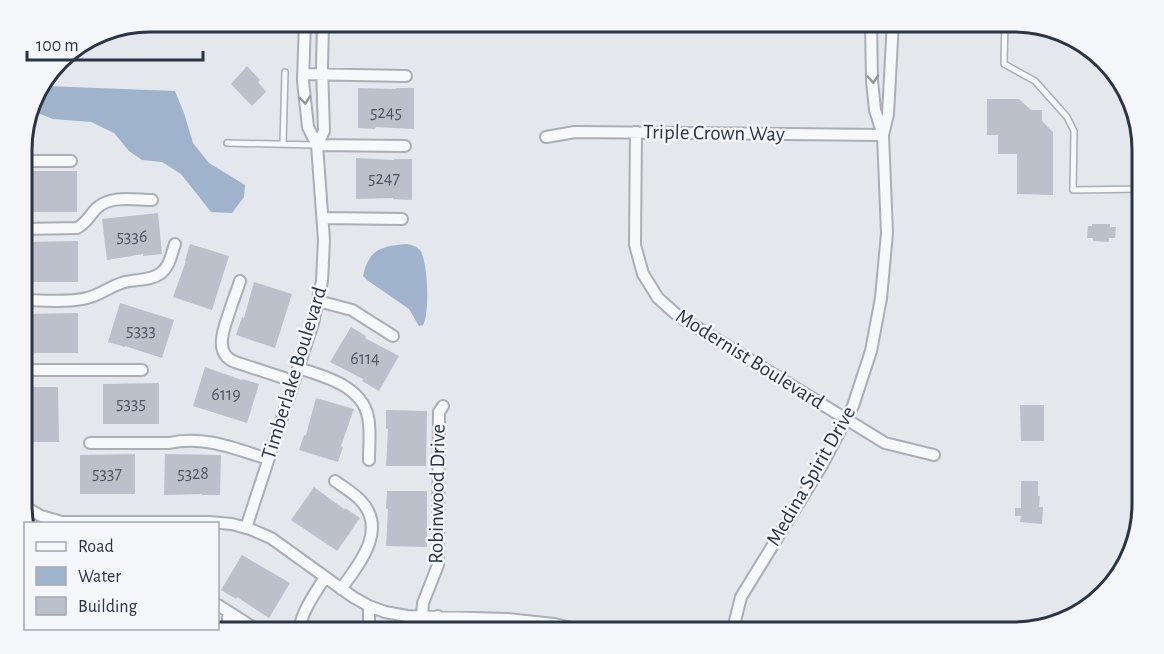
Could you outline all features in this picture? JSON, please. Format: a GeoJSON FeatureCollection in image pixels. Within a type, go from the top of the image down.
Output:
{"type":"FeatureCollection","features":[{"type":"Feature","properties":{"kind":"street"},"geometry":{"type":"LineString","coordinates":[[305,32],[303,74],[308,127],[317,145]]}},
{"type":"Feature","properties":{"kind":"street"},"geometry":{"type":"LineString","coordinates":[[317,145],[324,131],[323,32]]}},
{"type":"Feature","properties":{"kind":"street","name":"Medina Spirit Drive"},"geometry":{"type":"LineString","coordinates":[[735,622],[741,597],[822,465],[853,406],[871,351],[881,298],[887,234],[883,135],[875,110],[871,32]]}},
{"type":"Feature","properties":{"kind":"street","name":"Medina Spirit Drive"},"geometry":{"type":"LineString","coordinates":[[883,135],[888,114],[892,32]]}},
{"type":"Feature","properties":{"kind":"street"},"geometry":{"type":"LineString","coordinates":[[303,74],[406,76]]}},
{"type":"Feature","properties":{"kind":"street","name":"Triple Crown Way"},"geometry":{"type":"LineString","coordinates":[[546,136],[575,132],[883,135]]}},
{"type":"Feature","properties":{"kind":"street","name":"Modernist Boulevard"},"geometry":{"type":"LineString","coordinates":[[636,132],[636,245],[643,274],[658,298],[677,315],[885,443],[934,455]]}},
{"type":"Feature","properties":{"kind":"street"},"geometry":{"type":"LineString","coordinates":[[317,145],[405,146]]}},
{"type":"Feature","properties":{"kind":"street","name":"Timberlake Boulevard"},"geometry":{"type":"LineString","coordinates":[[246,528],[313,323],[318,301],[323,270],[323,218],[317,145]]}},
{"type":"Feature","properties":{"kind":"street"},"geometry":{"type":"LineString","coordinates":[[32,161],[71,161]]}},
{"type":"Feature","properties":{"kind":"street"},"geometry":{"type":"LineString","coordinates":[[32,229],[77,228],[99,207],[108,202],[152,200]]}},
{"type":"Feature","properties":{"kind":"street"},"geometry":{"type":"LineString","coordinates":[[323,218],[402,219]]}},
{"type":"Feature","properties":{"kind":"street"},"geometry":{"type":"LineString","coordinates":[[32,300],[83,299],[117,284],[152,278],[167,266],[175,244]]}},
{"type":"Feature","properties":{"kind":"street"},"geometry":{"type":"LineString","coordinates":[[240,281],[222,335],[221,344],[224,352],[229,360],[293,381]]}},
{"type":"Feature","properties":{"kind":"street"},"geometry":{"type":"LineString","coordinates":[[318,301],[352,310],[393,336]]}},
{"type":"Feature","properties":{"kind":"street"},"geometry":{"type":"LineString","coordinates":[[298,368],[333,380],[353,392],[362,401],[369,420],[369,460]]}},
{"type":"Feature","properties":{"kind":"street"},"geometry":{"type":"LineString","coordinates":[[32,370],[142,370]]}},
{"type":"Feature","properties":{"kind":"street","name":"Robinwood Drive"},"geometry":{"type":"LineString","coordinates":[[422,616],[423,603],[438,564],[439,412],[443,406]]}},
{"type":"Feature","properties":{"kind":"street"},"geometry":{"type":"LineString","coordinates":[[90,443],[211,441],[268,459]]}},
{"type":"Feature","properties":{"kind":"street"},"geometry":{"type":"LineString","coordinates":[[335,481],[363,502],[369,512],[372,528],[369,548],[341,589]]}},
{"type":"Feature","properties":{"kind":"street"},"geometry":{"type":"LineString","coordinates":[[32,511],[62,522]]}},
{"type":"Feature","properties":{"kind":"street"},"geometry":{"type":"LineString","coordinates":[[219,523],[246,528],[271,538],[341,589],[369,606],[396,615],[535,622]]}},
{"type":"Feature","properties":{"kind":"street"},"geometry":{"type":"LineString","coordinates":[[301,622],[304,612],[325,577]]}},
{"type":"Feature","properties":{"kind":"street"},"geometry":{"type":"LineString","coordinates":[[219,606],[244,622]]}},
{"type":"Feature","properties":{"kind":"street"},"geometry":{"type":"LineString","coordinates":[[369,606],[369,622]]}},
{"type":"Feature","properties":{"kind":"street"},"geometry":{"type":"LineString","coordinates":[[228,612],[228,622]]}},
{"type":"Feature","properties":{"kind":"street"},"geometry":{"type":"LineString","coordinates":[[438,616],[438,622]]}},
{"type":"Feature","properties":{"kind":"lane"},"geometry":{"type":"LineString","coordinates":[[1005,32],[1004,64],[1035,81],[1067,117],[1074,131],[1073,190],[1132,189]]}},
{"type":"Feature","properties":{"kind":"lane"},"geometry":{"type":"LineString","coordinates":[[283,144],[285,72]]}},
{"type":"Feature","properties":{"kind":"lane"},"geometry":{"type":"LineString","coordinates":[[227,143],[317,145]]}},
{"type":"Feature","properties":{"kind":"water"},"geometry":{"type":"Polygon","coordinates":[[[50,86],[175,91],[193,143],[209,163],[245,185],[244,197],[232,213],[211,212],[181,174],[162,162],[142,160],[129,151],[114,133],[91,122],[53,119],[38,113],[50,86]]]}},
{"type":"Feature","properties":{"kind":"water"},"geometry":{"type":"Polygon","coordinates":[[[407,244],[420,250],[425,265],[427,310],[423,325],[419,326],[409,309],[363,276],[369,260],[378,251],[390,246],[407,244]]]}},
{"type":"Feature","properties":{"kind":"building"},"geometry":{"type":"Polygon","coordinates":[[[247,66],[260,80],[258,82],[266,92],[252,106],[231,84],[247,66]]]}},
{"type":"Feature","properties":{"kind":"building"},"geometry":{"type":"Polygon","coordinates":[[[358,88],[414,88],[414,129],[358,128],[358,88]]]}},
{"type":"Feature","properties":{"kind":"building"},"geometry":{"type":"Polygon","coordinates":[[[987,99],[1019,99],[1031,110],[1042,110],[1042,121],[1053,132],[1053,195],[1017,194],[1017,154],[998,154],[998,135],[987,135],[987,99]]]}},
{"type":"Feature","properties":{"kind":"building"},"geometry":{"type":"Polygon","coordinates":[[[356,158],[412,159],[412,200],[356,199],[356,158]]]}},
{"type":"Feature","properties":{"kind":"building"},"geometry":{"type":"Polygon","coordinates":[[[32,171],[77,171],[77,212],[32,212],[32,171]]]}},
{"type":"Feature","properties":{"kind":"building"},"geometry":{"type":"Polygon","coordinates":[[[158,213],[162,254],[143,256],[143,254],[107,260],[102,219],[158,213]]]}},
{"type":"Feature","properties":{"kind":"building"},"geometry":{"type":"Polygon","coordinates":[[[1110,224],[1110,227],[1116,227],[1115,238],[1109,238],[1109,242],[1093,241],[1093,238],[1087,238],[1088,226],[1110,224]]]}},
{"type":"Feature","properties":{"kind":"building"},"geometry":{"type":"Polygon","coordinates":[[[78,241],[78,282],[32,282],[32,242],[78,241]]]}},
{"type":"Feature","properties":{"kind":"building"},"geometry":{"type":"Polygon","coordinates":[[[190,244],[229,256],[212,310],[173,297],[190,244]]]}},
{"type":"Feature","properties":{"kind":"building"},"geometry":{"type":"Polygon","coordinates":[[[254,282],[292,294],[275,348],[236,335],[242,317],[244,318],[254,282]]]}},
{"type":"Feature","properties":{"kind":"building"},"geometry":{"type":"Polygon","coordinates":[[[120,303],[174,320],[162,358],[108,342],[120,303]]]}},
{"type":"Feature","properties":{"kind":"building"},"geometry":{"type":"Polygon","coordinates":[[[78,313],[78,353],[32,353],[32,314],[78,313]]]}},
{"type":"Feature","properties":{"kind":"building"},"geometry":{"type":"Polygon","coordinates":[[[351,327],[366,336],[365,338],[399,356],[379,391],[362,381],[363,379],[330,362],[351,327]]]}},
{"type":"Feature","properties":{"kind":"building"},"geometry":{"type":"Polygon","coordinates":[[[205,367],[259,384],[247,423],[193,406],[205,367]]]}},
{"type":"Feature","properties":{"kind":"building"},"geometry":{"type":"Polygon","coordinates":[[[159,383],[159,424],[103,424],[103,384],[159,383]]]}},
{"type":"Feature","properties":{"kind":"building"},"geometry":{"type":"Polygon","coordinates":[[[32,387],[58,387],[59,442],[32,442],[32,387]]]}},
{"type":"Feature","properties":{"kind":"building"},"geometry":{"type":"Polygon","coordinates":[[[316,398],[354,409],[338,462],[299,450],[304,435],[306,435],[316,398]]]}},
{"type":"Feature","properties":{"kind":"building"},"geometry":{"type":"Polygon","coordinates":[[[1020,405],[1044,405],[1044,441],[1021,441],[1020,405]]]}},
{"type":"Feature","properties":{"kind":"building"},"geometry":{"type":"Polygon","coordinates":[[[386,410],[427,411],[426,466],[386,466],[388,429],[386,429],[386,410]]]}},
{"type":"Feature","properties":{"kind":"building"},"geometry":{"type":"Polygon","coordinates":[[[135,454],[135,494],[80,494],[80,455],[135,454]]]}},
{"type":"Feature","properties":{"kind":"building"},"geometry":{"type":"Polygon","coordinates":[[[165,454],[221,455],[220,495],[164,495],[165,454]]]}},
{"type":"Feature","properties":{"kind":"building"},"geometry":{"type":"Polygon","coordinates":[[[1021,481],[1038,481],[1039,507],[1043,507],[1042,524],[1020,522],[1021,516],[1015,516],[1015,508],[1021,508],[1021,481]]]}},
{"type":"Feature","properties":{"kind":"building"},"geometry":{"type":"Polygon","coordinates":[[[314,487],[360,518],[337,551],[291,520],[314,487]]]}},
{"type":"Feature","properties":{"kind":"building"},"geometry":{"type":"Polygon","coordinates":[[[387,491],[427,491],[427,547],[386,546],[387,491]]]}},
{"type":"Feature","properties":{"kind":"building"},"geometry":{"type":"Polygon","coordinates":[[[242,555],[290,583],[269,618],[237,597],[236,599],[221,590],[242,555]]]}}]}
